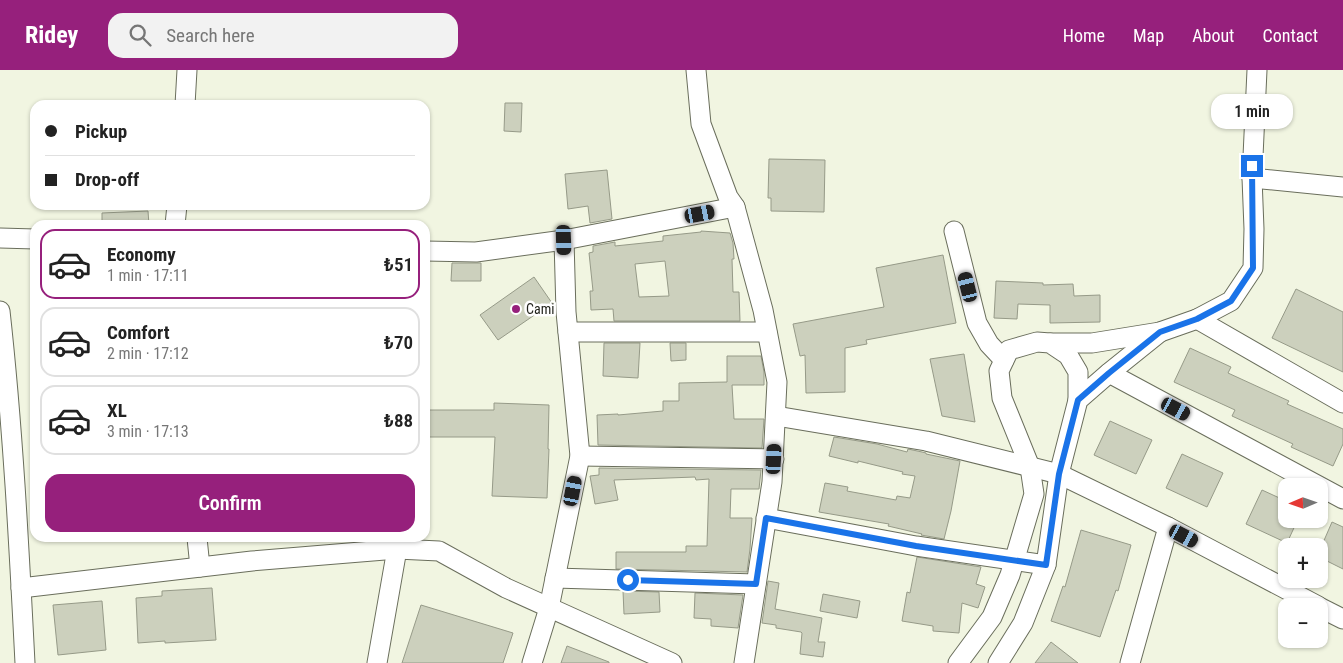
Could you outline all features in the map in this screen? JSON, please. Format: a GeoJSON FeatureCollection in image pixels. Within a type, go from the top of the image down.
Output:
{"type":"FeatureCollection","features":[{"type":"Feature","properties":{"kind":"street"},"geometry":{"type":"LineString","coordinates":[[185,100],[187,70]]}},
{"type":"Feature","properties":{"kind":"street"},"geometry":{"type":"LineString","coordinates":[[696,70],[701,124],[728,197],[735,207],[763,310],[777,382],[772,482],[744,663]]}},
{"type":"Feature","properties":{"kind":"street"},"geometry":{"type":"LineString","coordinates":[[958,663],[992,617],[1010,575],[1034,494],[1030,467],[1002,398],[999,371],[1009,350],[1037,342],[1092,343],[1160,332],[1197,319],[1231,301],[1253,268],[1252,178],[1257,70]]}},
{"type":"Feature","properties":{"kind":"street"},"geometry":{"type":"LineString","coordinates":[[1252,178],[1343,187]]}},
{"type":"Feature","properties":{"kind":"street"},"geometry":{"type":"LineString","coordinates":[[430,251],[476,252],[564,240],[735,207]]}},
{"type":"Feature","properties":{"kind":"street"},"geometry":{"type":"LineString","coordinates":[[954,231],[977,324],[990,344],[1004,360]]}},
{"type":"Feature","properties":{"kind":"street"},"geometry":{"type":"LineString","coordinates":[[0,238],[30,239]]}},
{"type":"Feature","properties":{"kind":"street"},"geometry":{"type":"LineString","coordinates":[[532,663],[549,608],[580,456],[566,312],[564,240]]}},
{"type":"Feature","properties":{"kind":"street"},"geometry":{"type":"LineString","coordinates":[[0,312],[6,364],[15,487],[25,663]]}},
{"type":"Feature","properties":{"kind":"street"},"geometry":{"type":"LineString","coordinates":[[1197,319],[1343,403]]}},
{"type":"Feature","properties":{"kind":"street"},"geometry":{"type":"LineString","coordinates":[[568,332],[768,332]]}},
{"type":"Feature","properties":{"kind":"street"},"geometry":{"type":"LineString","coordinates":[[1078,400],[1160,332]]}},
{"type":"Feature","properties":{"kind":"street"},"geometry":{"type":"LineString","coordinates":[[998,663],[1023,623],[1046,565],[1059,474],[1078,400],[1078,372],[1068,355],[1050,343]]}},
{"type":"Feature","properties":{"kind":"street"},"geometry":{"type":"LineString","coordinates":[[1109,373],[1343,499]]}},
{"type":"Feature","properties":{"kind":"street"},"geometry":{"type":"LineString","coordinates":[[776,416],[926,441],[1059,474],[1168,527],[1303,598]]}},
{"type":"Feature","properties":{"kind":"street"},"geometry":{"type":"LineString","coordinates":[[580,456],[774,459]]}},
{"type":"Feature","properties":{"kind":"street"},"geometry":{"type":"LineString","coordinates":[[766,518],[916,546],[1046,565]]}},
{"type":"Feature","properties":{"kind":"street"},"geometry":{"type":"LineString","coordinates":[[1130,663],[1168,527]]}},
{"type":"Feature","properties":{"kind":"street"},"geometry":{"type":"LineString","coordinates":[[197,542],[200,567]]}},
{"type":"Feature","properties":{"kind":"street"},"geometry":{"type":"LineString","coordinates":[[21,588],[397,543],[439,551],[506,588],[672,663]]}},
{"type":"Feature","properties":{"kind":"street"},"geometry":{"type":"LineString","coordinates":[[377,663],[397,543]]}},
{"type":"Feature","properties":{"kind":"street"},"geometry":{"type":"LineString","coordinates":[[555,578],[756,584]]}},
{"type":"Feature","properties":{"kind":"street"},"geometry":{"type":"LineString","coordinates":[[1328,611],[1343,619]]}},
{"type":"Feature","properties":{"kind":"building"},"geometry":{"type":"Polygon","coordinates":[[[505,103],[522,103],[521,132],[504,131],[505,103]]]}},
{"type":"Feature","properties":{"kind":"building"},"geometry":{"type":"Polygon","coordinates":[[[769,159],[825,160],[824,212],[771,211],[771,198],[768,198],[769,159]]]}},
{"type":"Feature","properties":{"kind":"building"},"geometry":{"type":"Polygon","coordinates":[[[607,170],[612,219],[590,223],[588,206],[568,209],[565,174],[607,170]]]}},
{"type":"Feature","properties":{"kind":"building"},"geometry":{"type":"Polygon","coordinates":[[[148,211],[149,220],[102,220],[102,213],[148,211]]]}},
{"type":"Feature","properties":{"kind":"building"},"geometry":{"type":"Polygon","coordinates":[[[701,232],[730,233],[734,259],[732,259],[733,292],[739,292],[740,321],[614,321],[613,309],[591,310],[590,291],[593,291],[589,253],[593,252],[593,246],[615,242],[615,246],[663,241],[663,236],[701,232]],[[665,261],[635,264],[639,297],[669,296],[665,261]]]}},
{"type":"Feature","properties":{"kind":"building"},"geometry":{"type":"Polygon","coordinates":[[[943,255],[956,323],[866,340],[867,344],[845,348],[845,392],[806,393],[805,355],[800,356],[793,324],[884,307],[876,268],[943,255]]]}},
{"type":"Feature","properties":{"kind":"building"},"geometry":{"type":"Polygon","coordinates":[[[452,263],[481,263],[481,281],[451,281],[452,263]]]}},
{"type":"Feature","properties":{"kind":"building","name":"Cami"},"geometry":{"type":"Polygon","coordinates":[[[534,277],[552,303],[498,340],[480,315],[534,277]]]}},
{"type":"Feature","properties":{"kind":"building"},"geometry":{"type":"Polygon","coordinates":[[[996,281],[1043,283],[1043,285],[1073,284],[1074,296],[1100,295],[1100,322],[1050,323],[1050,305],[1018,304],[1017,319],[994,318],[996,281]]]}},
{"type":"Feature","properties":{"kind":"building"},"geometry":{"type":"Polygon","coordinates":[[[1296,289],[1343,312],[1343,372],[1272,338],[1296,289]]]}},
{"type":"Feature","properties":{"kind":"building"},"geometry":{"type":"Polygon","coordinates":[[[604,343],[640,343],[638,378],[603,376],[604,343]]]}},
{"type":"Feature","properties":{"kind":"building"},"geometry":{"type":"Polygon","coordinates":[[[670,343],[686,343],[686,360],[671,361],[670,343]]]}},
{"type":"Feature","properties":{"kind":"building"},"geometry":{"type":"Polygon","coordinates":[[[1190,348],[1231,367],[1228,373],[1289,401],[1287,404],[1343,429],[1343,444],[1333,466],[1291,447],[1293,444],[1232,416],[1235,410],[1174,382],[1190,348]]]}},
{"type":"Feature","properties":{"kind":"building"},"geometry":{"type":"Polygon","coordinates":[[[964,354],[975,422],[942,416],[930,359],[964,354]]]}},
{"type":"Feature","properties":{"kind":"building"},"geometry":{"type":"Polygon","coordinates":[[[727,356],[761,356],[764,385],[732,385],[734,419],[764,419],[762,448],[598,445],[597,415],[663,411],[663,401],[679,401],[679,383],[727,382],[727,356]]]}},
{"type":"Feature","properties":{"kind":"building"},"geometry":{"type":"Polygon","coordinates":[[[494,403],[549,405],[547,498],[492,496],[495,437],[430,437],[430,410],[494,410],[494,403]]]}},
{"type":"Feature","properties":{"kind":"building"},"geometry":{"type":"Polygon","coordinates":[[[1110,421],[1152,440],[1136,474],[1094,455],[1110,421]]]}},
{"type":"Feature","properties":{"kind":"building"},"geometry":{"type":"Polygon","coordinates":[[[834,437],[877,444],[907,452],[908,449],[960,461],[944,539],[888,526],[889,524],[819,512],[825,483],[848,487],[847,491],[896,500],[897,496],[910,498],[915,476],[858,461],[858,463],[829,456],[834,437]]]}},
{"type":"Feature","properties":{"kind":"building"},"geometry":{"type":"Polygon","coordinates":[[[1182,454],[1223,473],[1207,507],[1166,488],[1182,454]]]}},
{"type":"Feature","properties":{"kind":"building"},"geometry":{"type":"Polygon","coordinates":[[[599,468],[761,470],[759,489],[731,489],[730,518],[752,518],[747,572],[616,569],[616,552],[686,552],[686,546],[707,546],[709,479],[696,480],[695,477],[614,480],[618,500],[595,504],[590,476],[599,475],[599,468]]]}},
{"type":"Feature","properties":{"kind":"building"},"geometry":{"type":"Polygon","coordinates":[[[1262,490],[1278,497],[1278,528],[1294,528],[1289,538],[1278,539],[1246,524],[1262,490]]]}},
{"type":"Feature","properties":{"kind":"building"},"geometry":{"type":"Polygon","coordinates":[[[1332,522],[1343,527],[1343,569],[1328,562],[1328,538],[1325,538],[1332,522]]]}},
{"type":"Feature","properties":{"kind":"building"},"geometry":{"type":"Polygon","coordinates":[[[1081,530],[1131,545],[1118,591],[1116,590],[1100,637],[1051,621],[1063,586],[1065,587],[1081,530]]]}},
{"type":"Feature","properties":{"kind":"building"},"geometry":{"type":"Polygon","coordinates":[[[917,557],[981,567],[976,584],[985,587],[978,608],[962,603],[959,633],[933,631],[933,626],[902,621],[907,592],[910,593],[917,557]]]}},
{"type":"Feature","properties":{"kind":"building"},"geometry":{"type":"Polygon","coordinates":[[[768,581],[779,583],[775,609],[822,618],[818,642],[825,642],[823,657],[800,654],[801,632],[776,628],[776,625],[762,623],[768,581]]]}},
{"type":"Feature","properties":{"kind":"building"},"geometry":{"type":"Polygon","coordinates":[[[212,588],[216,640],[138,643],[136,598],[162,596],[162,591],[212,588]]]}},
{"type":"Feature","properties":{"kind":"building"},"geometry":{"type":"Polygon","coordinates":[[[623,591],[659,592],[660,612],[624,614],[623,591]]]}},
{"type":"Feature","properties":{"kind":"building"},"geometry":{"type":"Polygon","coordinates":[[[695,593],[743,595],[738,628],[711,626],[711,619],[694,618],[695,593]]]}},
{"type":"Feature","properties":{"kind":"building"},"geometry":{"type":"Polygon","coordinates":[[[823,594],[860,601],[857,618],[820,611],[823,594]]]}},
{"type":"Feature","properties":{"kind":"building"},"geometry":{"type":"Polygon","coordinates":[[[102,601],[106,650],[58,655],[53,605],[102,601]]]}},
{"type":"Feature","properties":{"kind":"building"},"geometry":{"type":"Polygon","coordinates":[[[421,605],[513,633],[503,663],[402,663],[421,605]]]}},
{"type":"Feature","properties":{"kind":"building"},"geometry":{"type":"Polygon","coordinates":[[[1051,642],[1078,663],[1035,663],[1051,642]]]}},
{"type":"Feature","properties":{"kind":"building"},"geometry":{"type":"Polygon","coordinates":[[[567,646],[609,662],[609,663],[561,663],[567,646]]]}},
{"type":"Feature","properties":{"kind":"place","name":"Cami"},"geometry":{"type":"Point","coordinates":[516,309]}},
{"type":"Feature","properties":{"kind":"route"},"geometry":{"type":"LineString","coordinates":[[628,580],[756,584],[766,518],[916,546],[1046,565],[1059,474],[1078,400],[1160,332],[1197,319],[1231,301],[1253,268],[1252,166]]}}]}
